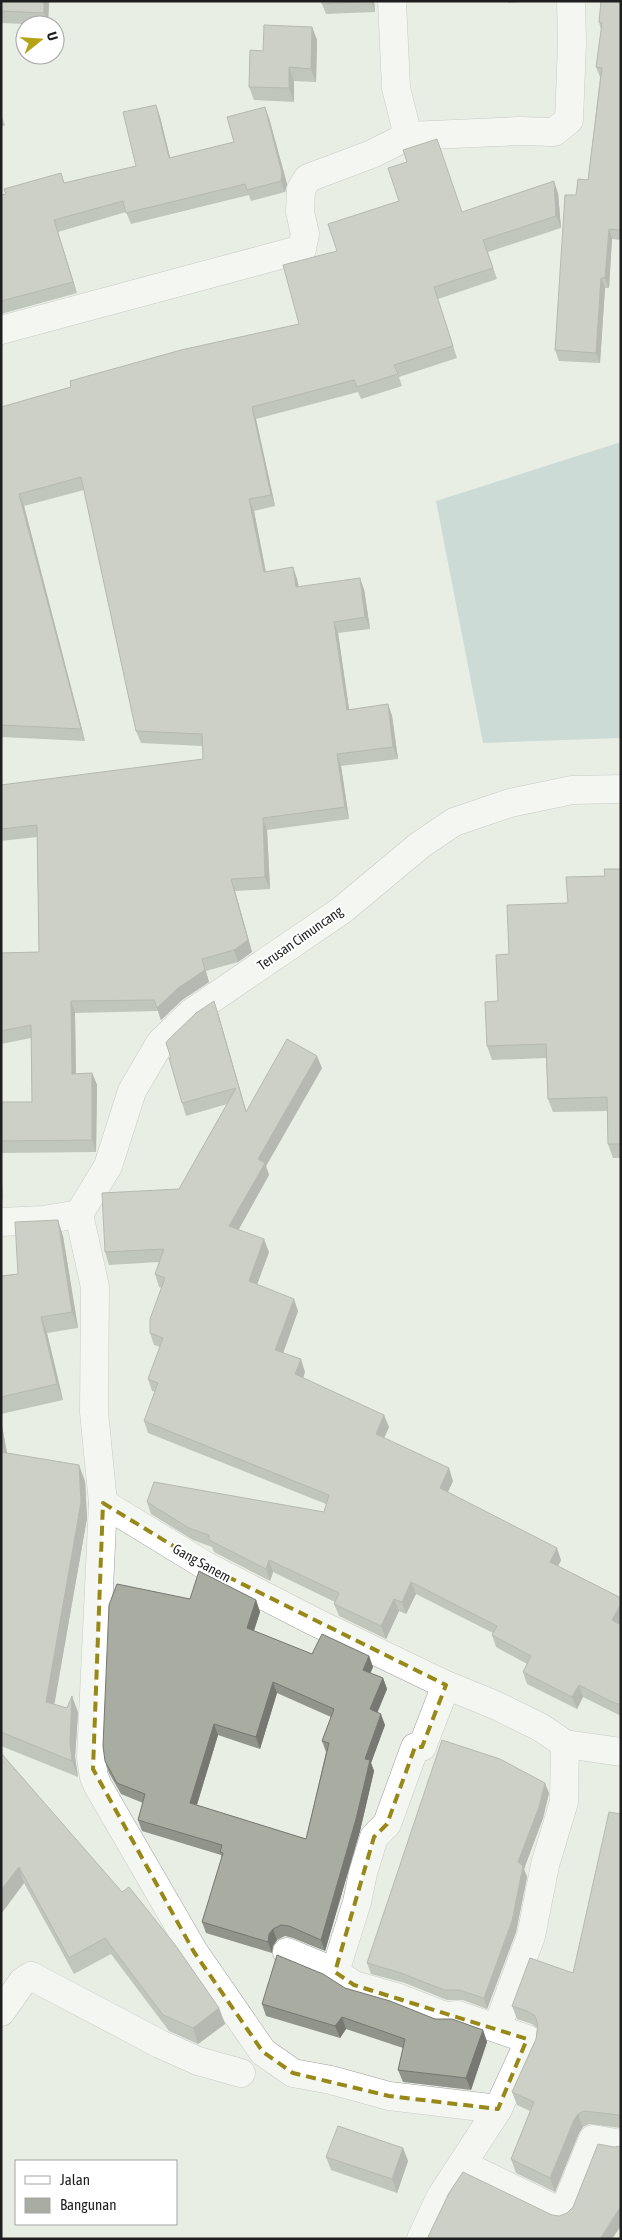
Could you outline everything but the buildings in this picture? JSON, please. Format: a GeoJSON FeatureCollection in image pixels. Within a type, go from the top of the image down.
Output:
{"type":"FeatureCollection","features":[{"type":"Feature","properties":{"kind":"street"},"geometry":{"type":"LineString","coordinates":[[392,1],[396,88],[408,136]]}},
{"type":"Feature","properties":{"kind":"street"},"geometry":{"type":"LineString","coordinates":[[1,330],[302,249],[305,234],[300,212],[301,189],[308,178],[372,154],[408,136],[519,131],[554,132],[568,120],[572,43],[571,1]]}},
{"type":"Feature","properties":{"kind":"street","name":"Terusan Cimuncang"},"geometry":{"type":"LineString","coordinates":[[79,1214],[108,1166],[132,1091],[160,1043],[191,1013],[342,910],[420,845],[454,822],[510,803],[563,792],[621,789]]}},
{"type":"Feature","properties":{"kind":"street"},"geometry":{"type":"LineString","coordinates":[[1,1222],[44,1220],[79,1214],[95,1287],[94,1412],[103,1503],[91,1758],[94,1777],[194,1952],[263,2052],[293,2072],[389,2096],[498,2109]]}},
{"type":"Feature","properties":{"kind":"street","name":"Gang Sanem"},"geometry":{"type":"LineString","coordinates":[[103,1503],[206,1566],[315,1622],[446,1685],[522,1718],[566,1744]]}},
{"type":"Feature","properties":{"kind":"street"},"geometry":{"type":"LineString","coordinates":[[335,1972],[357,1902],[363,1873],[374,1837],[387,1824],[415,1747],[422,1747],[446,1685]]}},
{"type":"Feature","properties":{"kind":"street"},"geometry":{"type":"LineString","coordinates":[[497,2028],[531,1936],[545,1865],[564,1802],[566,1744],[621,1752]]}},
{"type":"Feature","properties":{"kind":"street"},"geometry":{"type":"LineString","coordinates":[[288,1952],[335,1972],[354,1985],[399,1998],[446,2016],[458,2015],[527,2039],[527,2046],[498,2109],[440,2198],[421,2239]]}},
{"type":"Feature","properties":{"kind":"street"},"geometry":{"type":"LineString","coordinates":[[1,2012],[22,1981],[31,1976],[160,2044],[198,2061],[241,2073]]}},
{"type":"Feature","properties":{"kind":"street"},"geometry":{"type":"LineString","coordinates":[[462,2164],[563,2213],[593,2139],[621,2144]]}},
{"type":"Feature","properties":{"kind":"highlighted area"},"geometry":{"type":"Polygon","coordinates":[[[103,1503],[206,1566],[446,1685],[422,1747],[415,1747],[387,1824],[374,1837],[335,1972],[354,1985],[527,2039],[498,2109],[389,2096],[293,2073],[263,2052],[194,1952],[93,1769],[103,1503]]]}},
{"type":"Feature","properties":{"kind":"shaded area"},"geometry":{"type":"Polygon","coordinates":[[[621,442],[621,738],[483,743],[436,501],[621,442]]]}}]}
